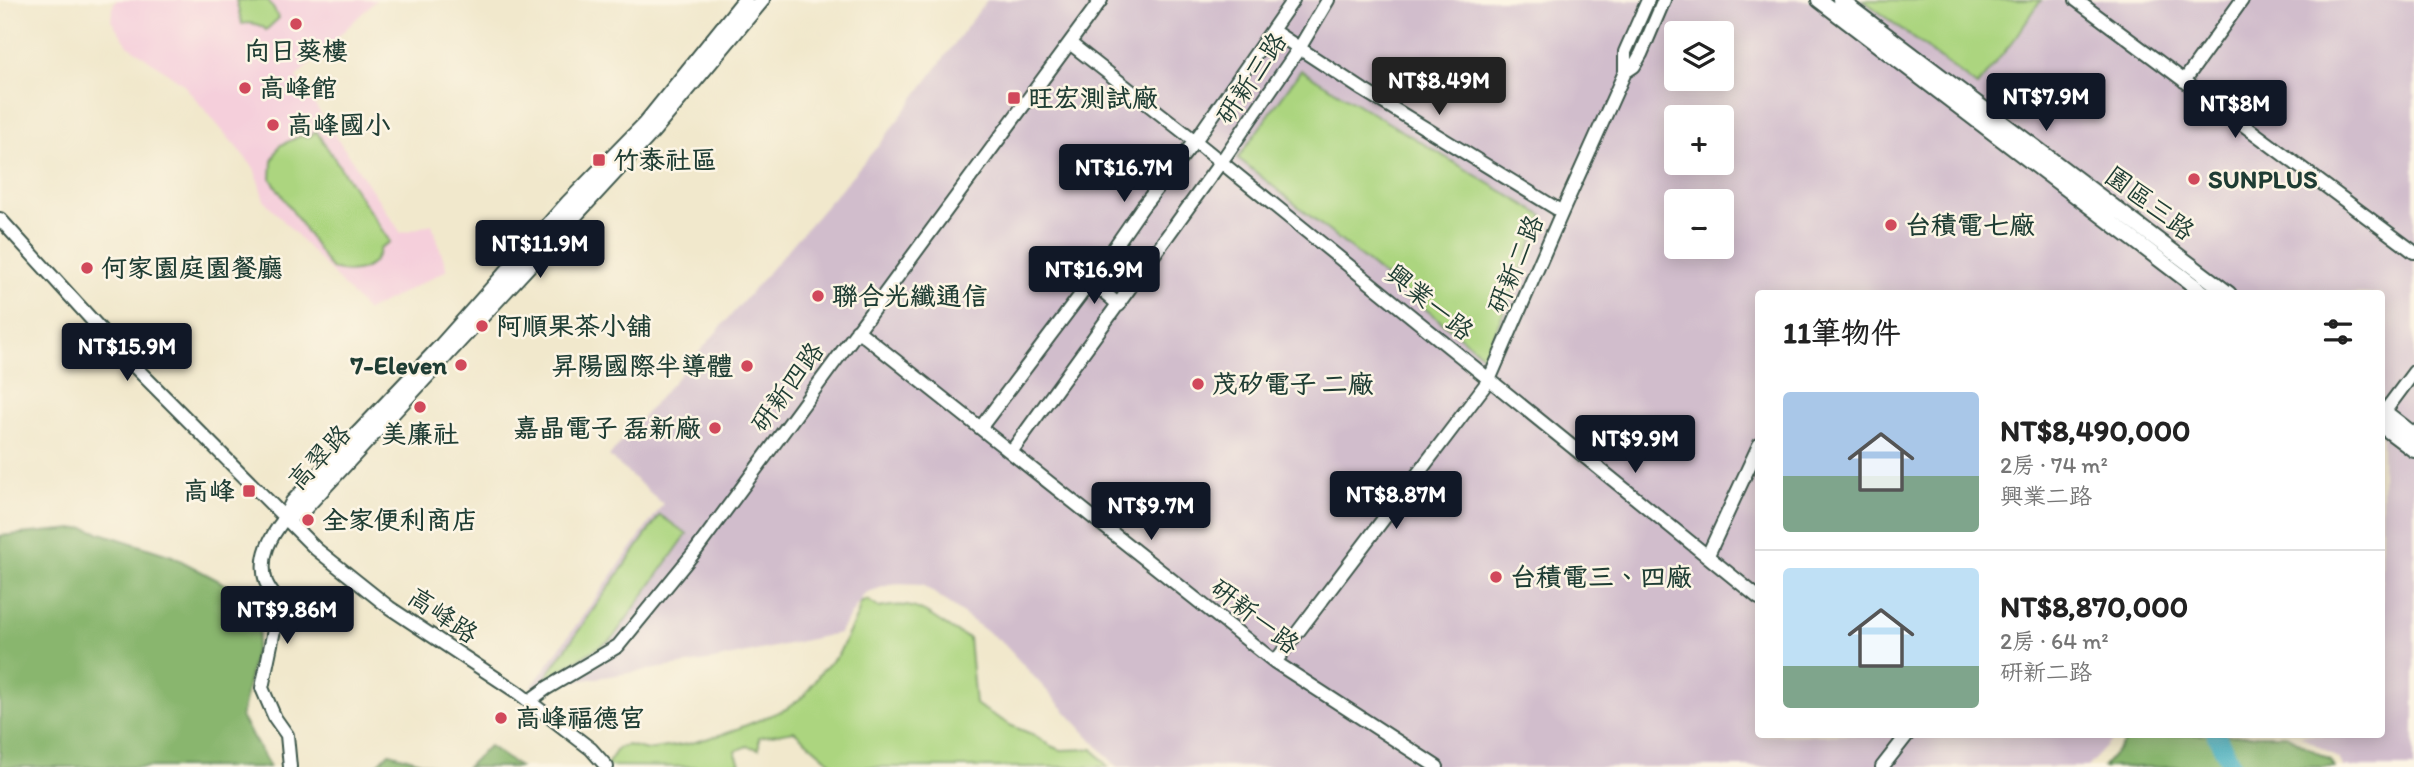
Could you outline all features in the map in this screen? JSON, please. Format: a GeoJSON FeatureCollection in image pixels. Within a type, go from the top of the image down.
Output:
{"type":"FeatureCollection","features":[{"type":"Feature","properties":{"kind":"street","name":"高翠路"},"geometry":{"type":"LineString","coordinates":[[285,518],[293,502],[442,345],[568,203],[645,124],[745,0]]}},
{"type":"Feature","properties":{"kind":"street","name":"高翠路"},"geometry":{"type":"LineString","coordinates":[[285,518],[302,511],[450,352],[652,131],[762,0]]}},
{"type":"Feature","properties":{"kind":"street","name":"研新四路"},"geometry":{"type":"LineString","coordinates":[[529,701],[618,646],[697,549],[1101,0]]}},
{"type":"Feature","properties":{"kind":"street","name":"研新三路"},"geometry":{"type":"LineString","coordinates":[[981,427],[1091,281],[1143,206],[1195,141],[1293,0]]}},
{"type":"Feature","properties":{"kind":"street","name":"研新三路"},"geometry":{"type":"LineString","coordinates":[[1011,452],[1221,161],[1300,47],[1328,0]]}},
{"type":"Feature","properties":{"kind":"street","name":"研新二路"},"geometry":{"type":"LineString","coordinates":[[1275,662],[1489,380],[1625,72],[1625,52],[1648,0]]}},
{"type":"Feature","properties":{"kind":"street","name":"研新二路"},"geometry":{"type":"LineString","coordinates":[[1625,72],[1634,66],[1641,54],[1664,0]]}},
{"type":"Feature","properties":{"kind":"street","name":"園區三路"},"geometry":{"type":"LineString","coordinates":[[1819,0],[2200,290]]}},
{"type":"Feature","properties":{"kind":"street","name":"園區三路"},"geometry":{"type":"LineString","coordinates":[[1840,0],[2224,290]]}},
{"type":"Feature","properties":{"kind":"street"},"geometry":{"type":"LineString","coordinates":[[2076,0],[2414,252]]}},
{"type":"Feature","properties":{"kind":"street"},"geometry":{"type":"LineString","coordinates":[[2184,81],[2242,0]]}},
{"type":"Feature","properties":{"kind":"street"},"geometry":{"type":"LineString","coordinates":[[1273,30],[1363,90],[1562,212]]}},
{"type":"Feature","properties":{"kind":"street","name":"興業一路"},"geometry":{"type":"LineString","coordinates":[[1071,44],[1221,161],[1755,595]]}},
{"type":"Feature","properties":{"kind":"street","name":"高峰路"},"geometry":{"type":"LineString","coordinates":[[0,219],[132,364],[316,548],[390,608],[529,701],[592,749],[607,767]]}},
{"type":"Feature","properties":{"kind":"street"},"geometry":{"type":"LineString","coordinates":[[1091,281],[1119,305]]}},
{"type":"Feature","properties":{"kind":"street","name":"研新一路"},"geometry":{"type":"LineString","coordinates":[[857,330],[1275,662],[1437,767]]}},
{"type":"Feature","properties":{"kind":"street"},"geometry":{"type":"LineString","coordinates":[[2385,412],[2414,372]]}},
{"type":"Feature","properties":{"kind":"street"},"geometry":{"type":"LineString","coordinates":[[2385,418],[2414,435]]}},
{"type":"Feature","properties":{"kind":"street"},"geometry":{"type":"LineString","coordinates":[[2385,419],[2414,450]]}},
{"type":"Feature","properties":{"kind":"street"},"geometry":{"type":"LineString","coordinates":[[1708,555],[1755,454]]}},
{"type":"Feature","properties":{"kind":"street"},"geometry":{"type":"LineString","coordinates":[[285,518],[269,538],[264,557],[266,582],[282,606],[262,688],[275,718],[287,735],[290,767]]}},
{"type":"Feature","properties":{"kind":"street"},"geometry":{"type":"LineString","coordinates":[[1882,767],[1905,738]]}},
{"type":"Feature","properties":{"kind":"shaded area","name":"高峰國小"},"geometry":{"type":"Polygon","coordinates":[[[376,0],[296,77],[401,233],[432,224],[447,270],[367,311],[264,200],[254,168],[182,83],[128,45],[111,20],[114,2],[376,0]]]}},
{"type":"Feature","properties":{"kind":"shaded area"},"geometry":{"type":"Polygon","coordinates":[[[987,0],[2414,0],[2414,767],[2344,767],[2339,759],[2305,738],[2385,738],[2385,290],[1755,290],[1755,738],[2114,738],[2087,767],[1117,767],[1003,643],[923,585],[892,584],[865,593],[839,633],[714,660],[531,688],[663,504],[609,456],[883,140],[987,0]]]}},
{"type":"Feature","properties":{"kind":"green space"},"geometry":{"type":"Polygon","coordinates":[[[236,0],[268,0],[279,18],[266,30],[255,24],[242,24],[236,0]]]}},
{"type":"Feature","properties":{"kind":"green space"},"geometry":{"type":"Polygon","coordinates":[[[1863,0],[2041,0],[2017,36],[1977,86],[1863,0]]]}},
{"type":"Feature","properties":{"kind":"green space"},"geometry":{"type":"Polygon","coordinates":[[[1301,70],[1543,216],[1485,357],[1238,158],[1301,70]]]}},
{"type":"Feature","properties":{"kind":"green space"},"geometry":{"type":"Polygon","coordinates":[[[316,131],[390,242],[380,248],[373,262],[362,270],[347,272],[331,269],[271,179],[272,161],[279,146],[300,136],[309,137],[316,131]]]}},
{"type":"Feature","properties":{"kind":"green space"},"geometry":{"type":"Polygon","coordinates":[[[660,515],[687,534],[612,639],[544,680],[660,515]]]}},
{"type":"Feature","properties":{"kind":"green space"},"geometry":{"type":"Polygon","coordinates":[[[85,528],[172,556],[265,605],[241,717],[270,767],[0,767],[0,536],[85,528]]]}},
{"type":"Feature","properties":{"kind":"green space"},"geometry":{"type":"Polygon","coordinates":[[[867,600],[879,608],[907,606],[917,609],[969,638],[975,704],[1061,750],[1093,749],[1108,767],[836,767],[794,731],[759,737],[759,749],[747,746],[735,751],[740,764],[711,767],[606,766],[618,748],[628,745],[647,750],[688,744],[727,733],[786,709],[805,695],[821,672],[838,655],[858,614],[860,603],[867,600]]]}},
{"type":"Feature","properties":{"kind":"green space"},"geometry":{"type":"Polygon","coordinates":[[[2127,738],[2291,738],[2330,760],[2334,767],[2103,767],[2127,738]]]}},
{"type":"Feature","properties":{"kind":"green space"},"geometry":{"type":"Polygon","coordinates":[[[489,746],[519,767],[467,767],[489,746]]]}},
{"type":"Feature","properties":{"kind":"green space"},"geometry":{"type":"Polygon","coordinates":[[[390,753],[437,767],[375,767],[390,753]]]}},
{"type":"Feature","properties":{"kind":"waterway"},"geometry":{"type":"LineString","coordinates":[[2218,738],[2233,767]]}},
{"type":"Feature","properties":{"kind":"place","name":"向日葵樓"},"geometry":{"type":"Point","coordinates":[296,24]}},
{"type":"Feature","properties":{"kind":"place","name":"高峰館"},"geometry":{"type":"Point","coordinates":[245,88]}},
{"type":"Feature","properties":{"kind":"place","name":"旺宏測試廠"},"geometry":{"type":"Point","coordinates":[1014,98]}},
{"type":"Feature","properties":{"kind":"place","name":"高峰國小"},"geometry":{"type":"Point","coordinates":[273,125]}},
{"type":"Feature","properties":{"kind":"place","name":"竹泰社區"},"geometry":{"type":"Point","coordinates":[599,160]}},
{"type":"Feature","properties":{"kind":"place","name":"SUNPLUS"},"geometry":{"type":"Point","coordinates":[2194,179]}},
{"type":"Feature","properties":{"kind":"place","name":"台積電七廠"},"geometry":{"type":"Point","coordinates":[1891,225]}},
{"type":"Feature","properties":{"kind":"place","name":"何家園庭園餐廳"},"geometry":{"type":"Point","coordinates":[87,268]}},
{"type":"Feature","properties":{"kind":"place","name":"聯合光纖通信"},"geometry":{"type":"Point","coordinates":[818,296]}},
{"type":"Feature","properties":{"kind":"place","name":"阿順果茶小舖"},"geometry":{"type":"Point","coordinates":[482,326]}},
{"type":"Feature","properties":{"kind":"place","name":"7-Eleven"},"geometry":{"type":"Point","coordinates":[461,365]}},
{"type":"Feature","properties":{"kind":"place","name":"昇陽國際半導體"},"geometry":{"type":"Point","coordinates":[747,366]}},
{"type":"Feature","properties":{"kind":"place","name":"茂矽電子 二廠"},"geometry":{"type":"Point","coordinates":[1198,384]}},
{"type":"Feature","properties":{"kind":"place","name":"美廉社"},"geometry":{"type":"Point","coordinates":[420,407]}},
{"type":"Feature","properties":{"kind":"place","name":"嘉晶電子 磊新廠"},"geometry":{"type":"Point","coordinates":[715,428]}},
{"type":"Feature","properties":{"kind":"place","name":"高峰"},"geometry":{"type":"Point","coordinates":[249,491]}},
{"type":"Feature","properties":{"kind":"place","name":"全家便利商店"},"geometry":{"type":"Point","coordinates":[308,520]}},
{"type":"Feature","properties":{"kind":"place","name":"台積電三、四廠"},"geometry":{"type":"Point","coordinates":[1496,577]}},
{"type":"Feature","properties":{"kind":"place","name":"高峰福德宮"},"geometry":{"type":"Point","coordinates":[501,718]}}]}
